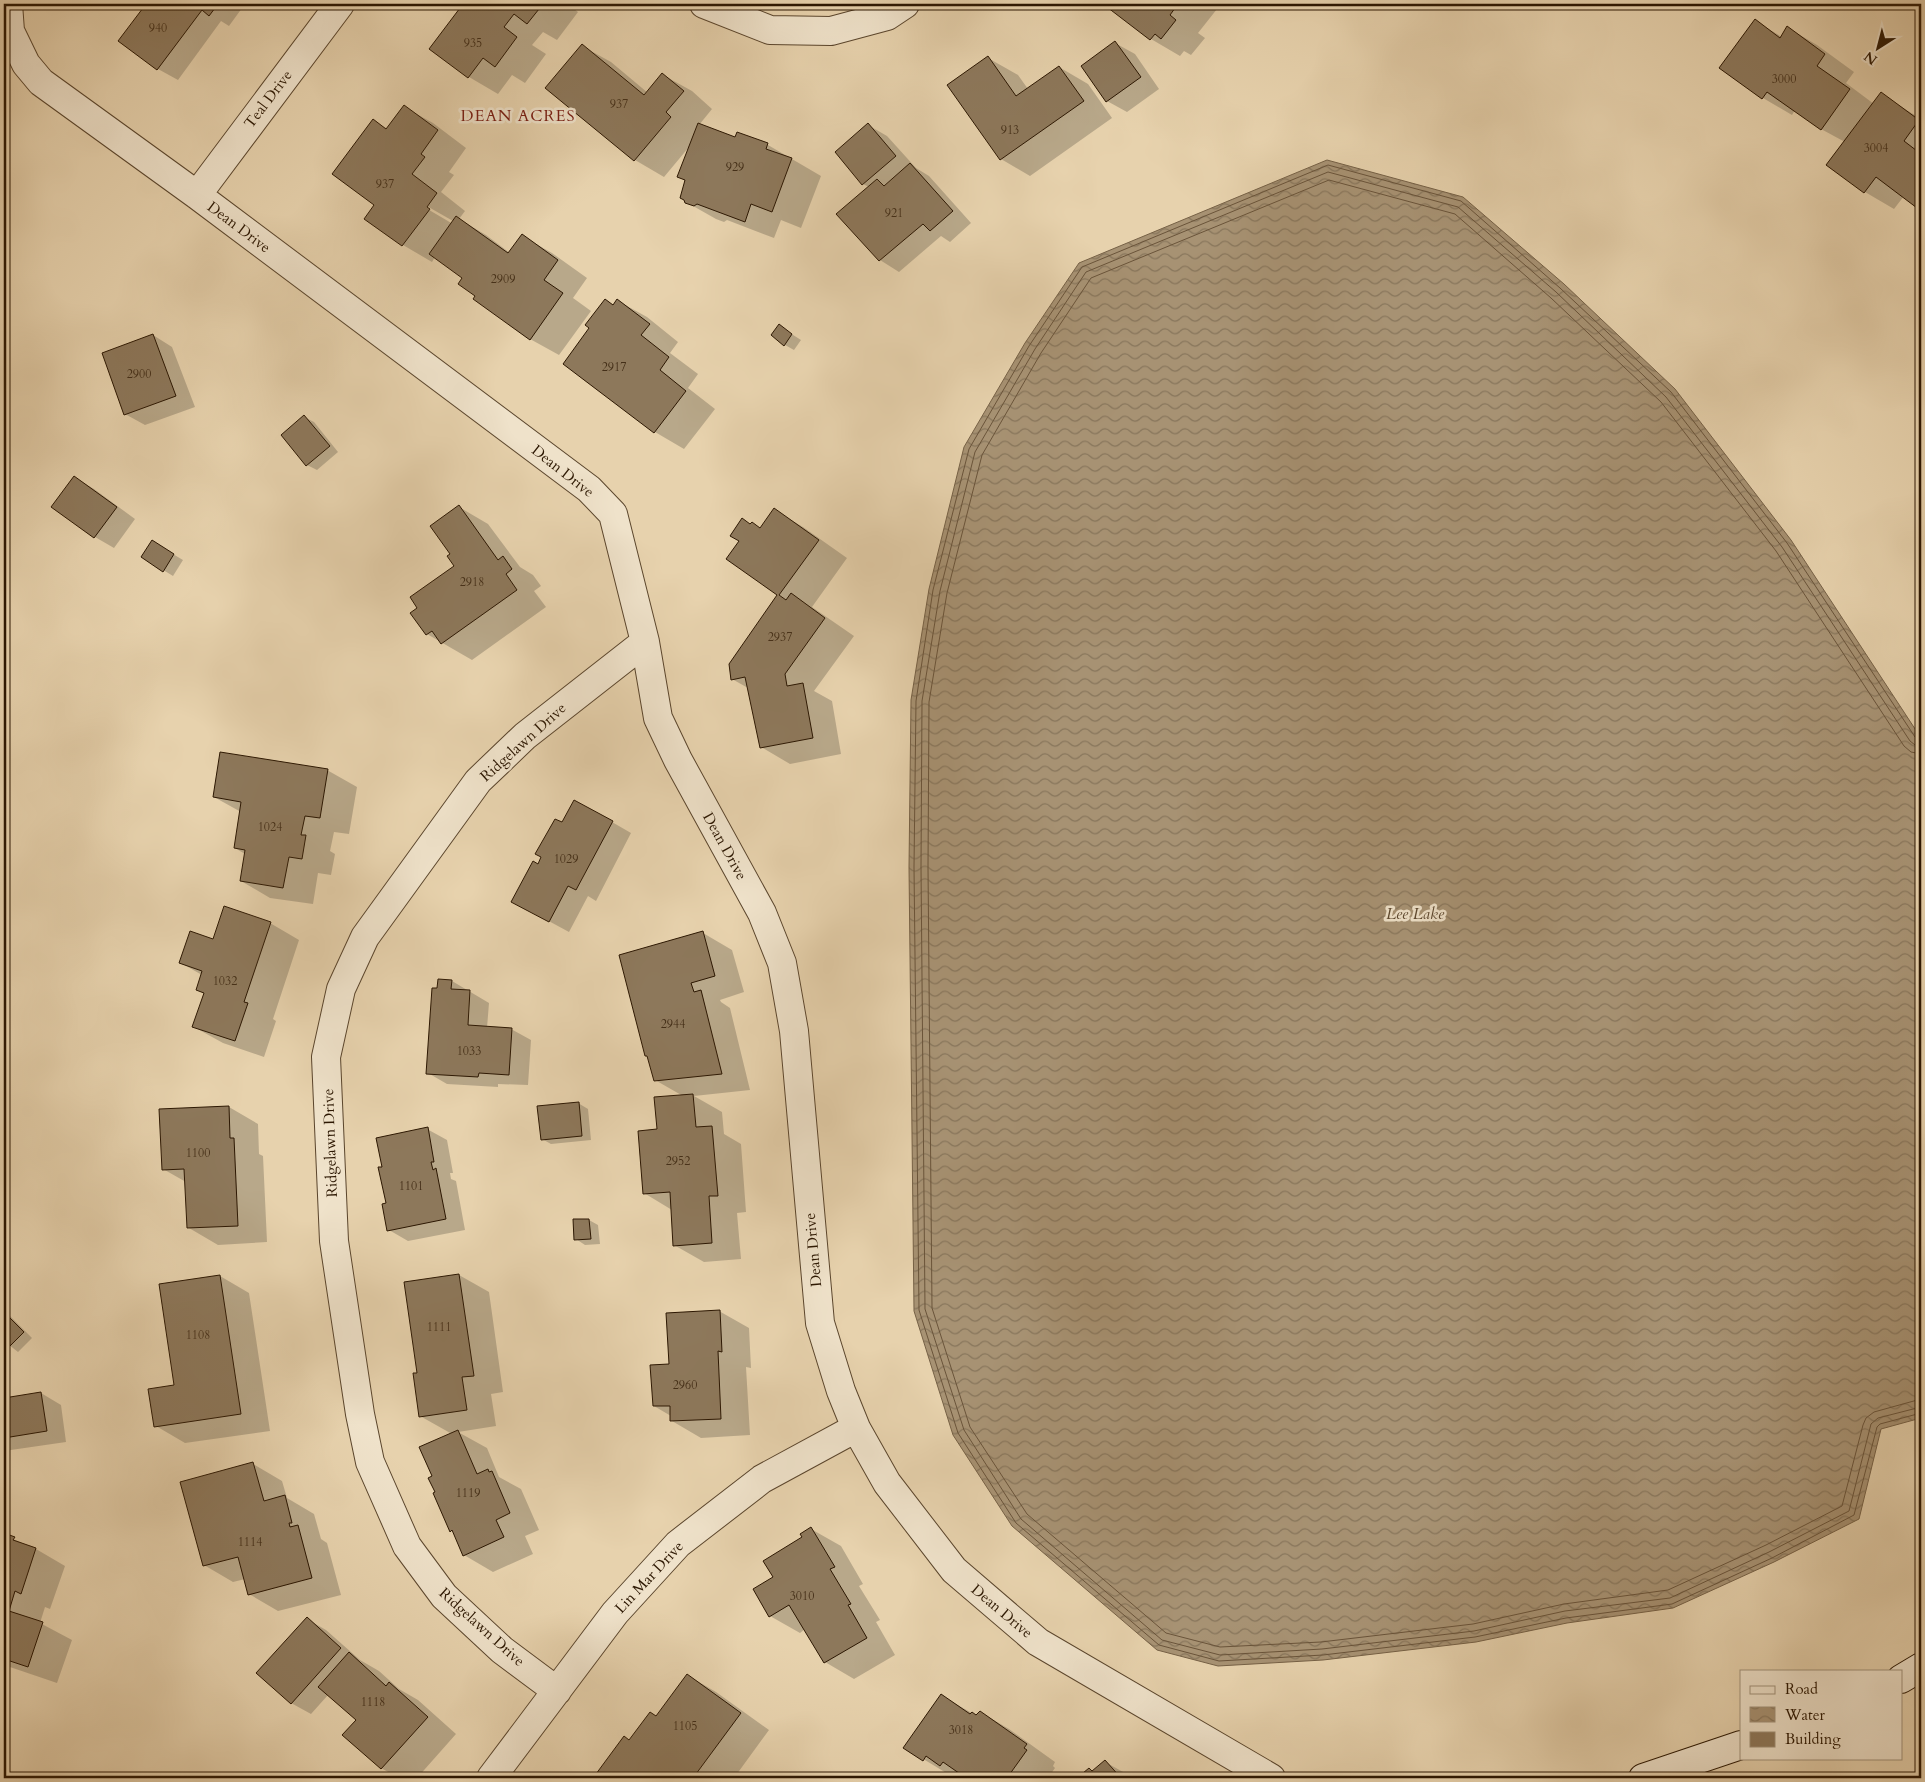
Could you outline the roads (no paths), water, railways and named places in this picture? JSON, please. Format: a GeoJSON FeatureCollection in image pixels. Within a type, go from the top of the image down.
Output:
{"type":"FeatureCollection","features":[{"type":"Feature","properties":{"kind":"street","name":"Dean Drive"},"geometry":{"type":"LineString","coordinates":[[8,4],[10,31],[26,64],[41,82],[197,195],[589,490],[613,514],[645,642],[658,718],[678,760],[762,913],[782,963],[794,1031],[820,1323],[841,1391],[856,1428],[887,1483],[954,1570],[1038,1642],[1271,1778]]}},
{"type":"Feature","properties":{"kind":"street","name":"Teal Drive"},"geometry":{"type":"LineString","coordinates":[[197,195],[340,4]]}},
{"type":"Feature","properties":{"kind":"street"},"geometry":{"type":"LineString","coordinates":[[704,4],[770,30],[831,31],[886,16],[904,4]]}},
{"type":"Feature","properties":{"kind":"street","name":"Ridgelawn Drive"},"geometry":{"type":"LineString","coordinates":[[557,1691],[502,1650],[444,1596],[407,1546],[370,1462],[360,1414],[334,1241],[326,1057],[341,989],[365,937],[478,781],[525,736],[645,642]]}},
{"type":"Feature","properties":{"kind":"street","name":"Lin Mar Drive"},"geometry":{"type":"LineString","coordinates":[[491,1778],[615,1613],[678,1544],[762,1479],[856,1428]]}},
{"type":"Feature","properties":{"kind":"street"},"geometry":{"type":"LineString","coordinates":[[1902,1678],[1921,1667]]}},
{"type":"Feature","properties":{"kind":"street"},"geometry":{"type":"LineString","coordinates":[[1643,1778],[1740,1745]]}},
{"type":"Feature","properties":{"kind":"water","name":"Lee Lake"},"geometry":{"type":"Polygon","coordinates":[[[1327,160],[1463,197],[1564,284],[1675,389],[1791,540],[1921,738],[1921,1418],[1881,1429],[1859,1519],[1774,1562],[1673,1608],[1567,1623],[1476,1642],[1323,1660],[1218,1666],[1157,1650],[1012,1526],[953,1435],[914,1311],[909,867],[911,700],[929,589],[964,447],[1025,343],[1079,263],[1327,160]]]}},
{"type":"Feature","properties":{"kind":"district","name":"DEAN ACRES"},"geometry":{"type":"Point","coordinates":[518,115]}}]}
